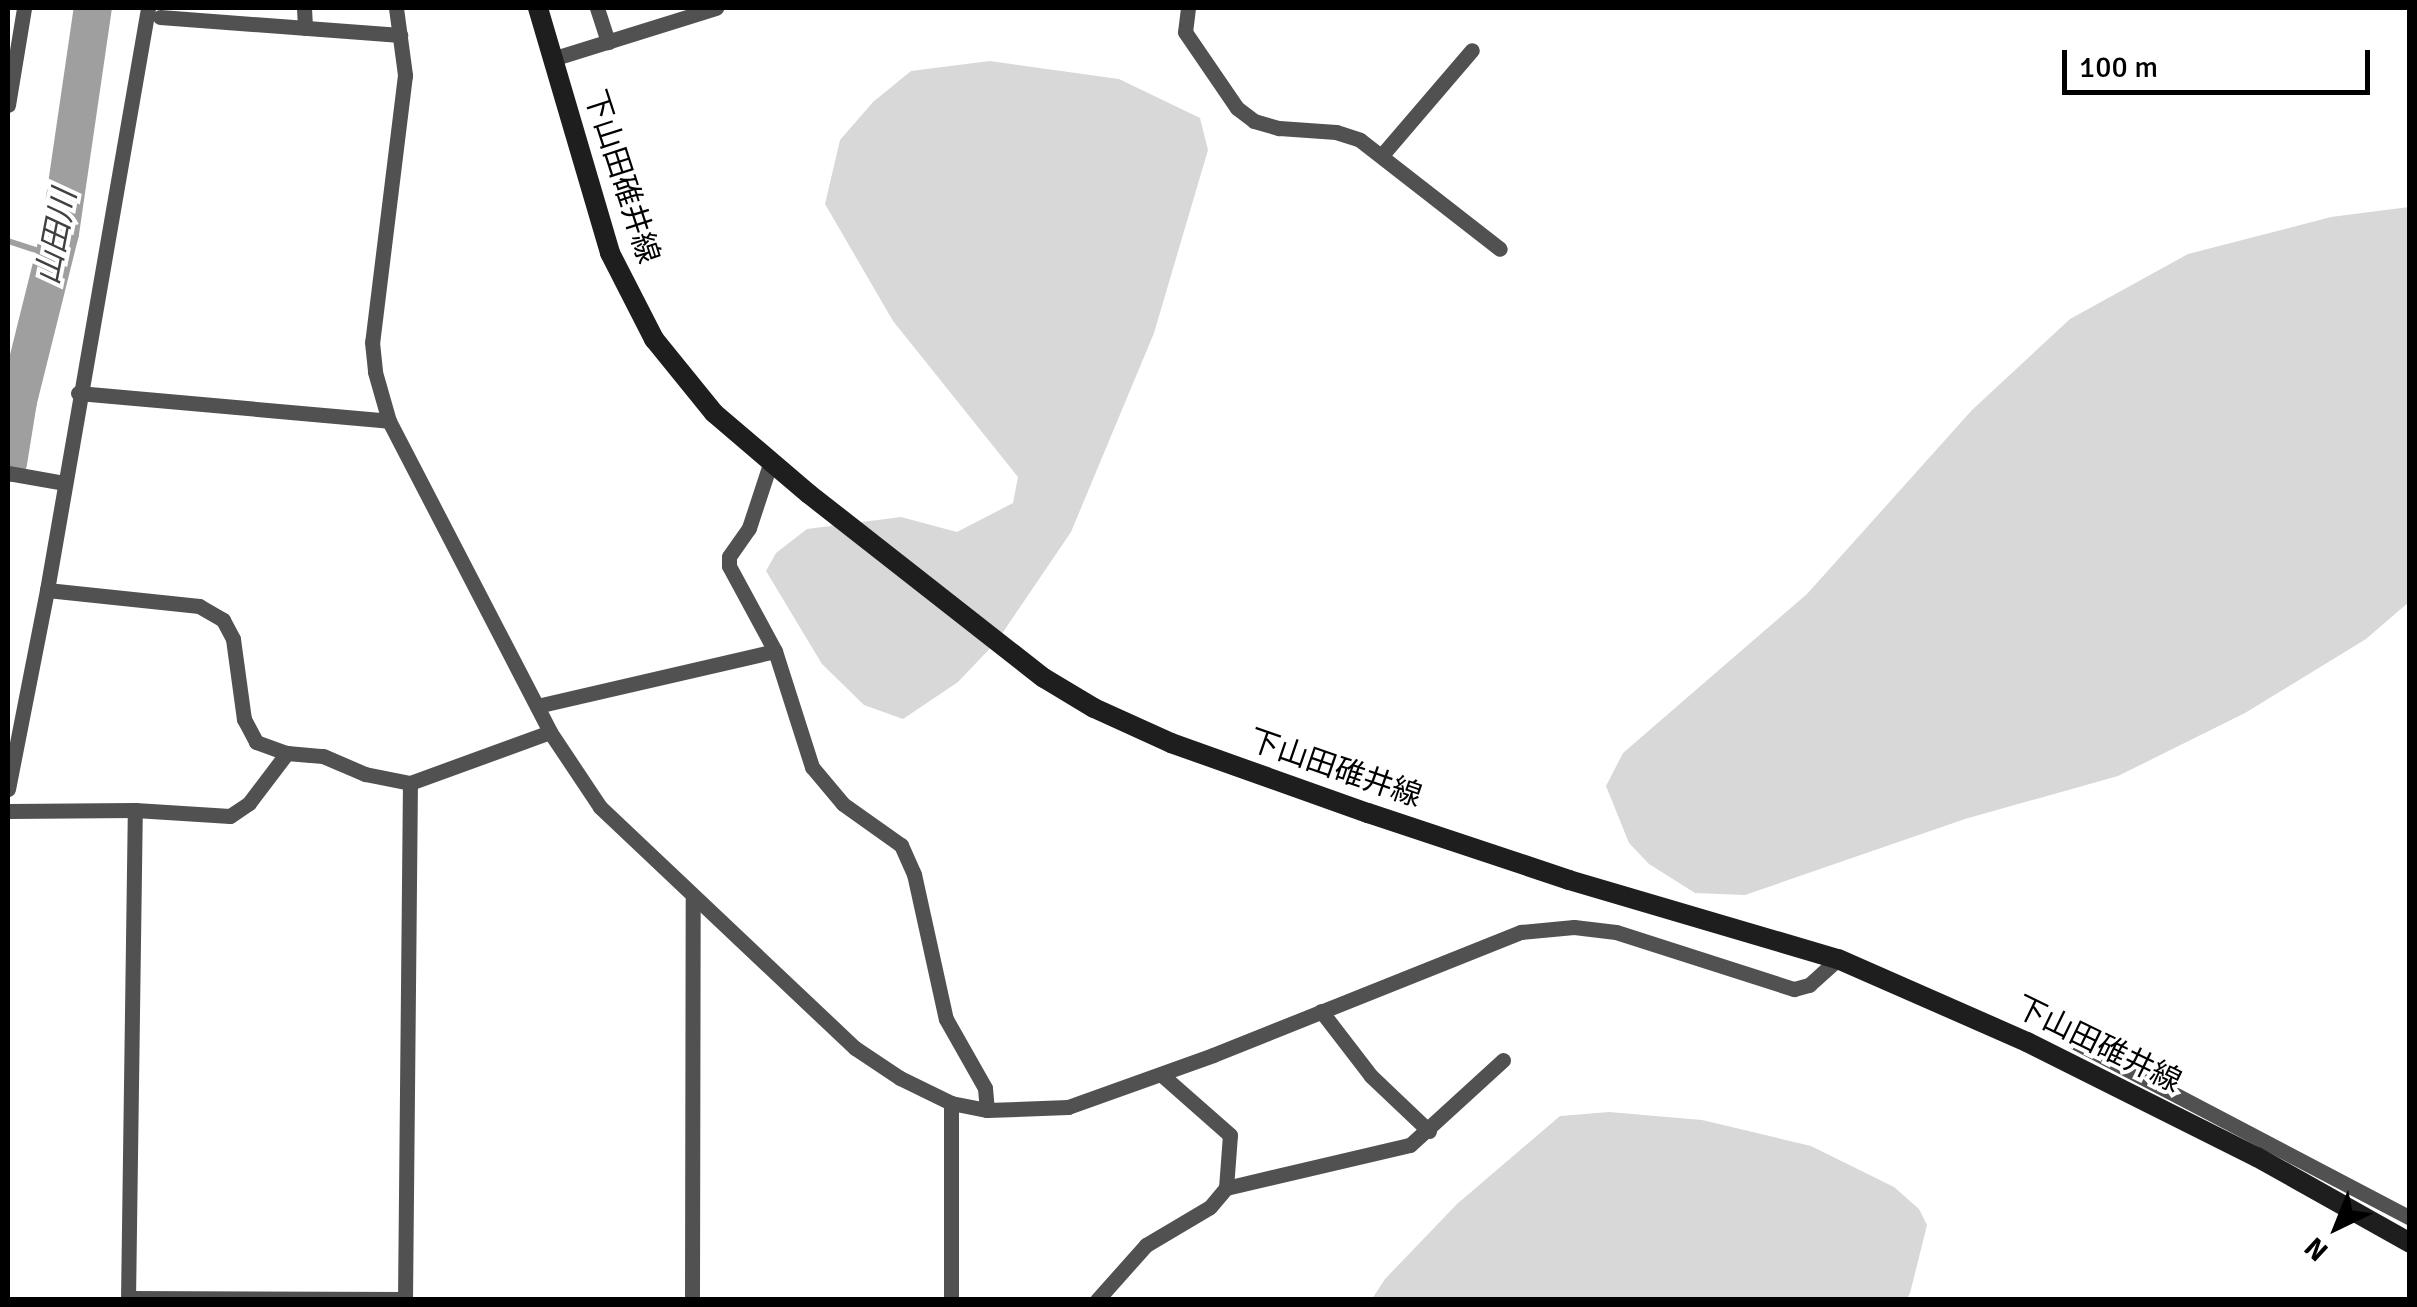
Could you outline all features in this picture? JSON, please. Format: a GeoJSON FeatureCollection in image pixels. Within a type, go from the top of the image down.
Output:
{"type":"FeatureCollection","features":[{"type":"Feature","properties":{"kind":"main road","name":"下山田碓井線"},"geometry":{"type":"LineString","coordinates":[[538,8],[610,254],[654,339],[714,413],[1044,678],[1094,708],[1171,743],[1568,880],[1838,959],[2062,1060],[2257,1157],[2410,1243]]}},
{"type":"Feature","properties":{"kind":"street"},"geometry":{"type":"LineString","coordinates":[[8,105],[24,8]]}},
{"type":"Feature","properties":{"kind":"street"},"geometry":{"type":"LineString","coordinates":[[304,8],[305,28]]}},
{"type":"Feature","properties":{"kind":"street"},"geometry":{"type":"LineString","coordinates":[[396,8],[405,74],[372,342],[374,372],[389,420],[550,732],[600,807],[855,1048],[900,1078],[951,1104],[987,1110],[1068,1107],[1162,1075],[1521,932],[1574,927],[1616,932],[1794,988],[1809,985],[1838,959]]}},
{"type":"Feature","properties":{"kind":"street"},"geometry":{"type":"LineString","coordinates":[[597,8],[608,42]]}},
{"type":"Feature","properties":{"kind":"street"},"geometry":{"type":"LineString","coordinates":[[552,59],[716,8]]}},
{"type":"Feature","properties":{"kind":"street"},"geometry":{"type":"LineString","coordinates":[[1188,8],[1185,32],[1237,108],[1254,121],[1336,132],[1382,156],[1500,249]]}},
{"type":"Feature","properties":{"kind":"street"},"geometry":{"type":"LineString","coordinates":[[8,789],[47,590],[58,482],[154,12],[400,35]]}},
{"type":"Feature","properties":{"kind":"street"},"geometry":{"type":"LineString","coordinates":[[1382,156],[1472,50]]}},
{"type":"Feature","properties":{"kind":"street"},"geometry":{"type":"LineString","coordinates":[[78,393],[389,420]]}},
{"type":"Feature","properties":{"kind":"street"},"geometry":{"type":"LineString","coordinates":[[771,461],[749,528],[729,557],[729,566],[776,652],[812,767],[843,804],[901,845],[908,860],[946,1019],[985,1088],[987,1110]]}},
{"type":"Feature","properties":{"kind":"street"},"geometry":{"type":"LineString","coordinates":[[8,473],[58,482]]}},
{"type":"Feature","properties":{"kind":"street"},"geometry":{"type":"LineString","coordinates":[[47,590],[199,606],[223,620],[232,639],[244,720],[256,742],[288,753],[323,756],[365,774],[410,783],[550,732]]}},
{"type":"Feature","properties":{"kind":"street"},"geometry":{"type":"LineString","coordinates":[[537,706],[776,652]]}},
{"type":"Feature","properties":{"kind":"street"},"geometry":{"type":"LineString","coordinates":[[8,812],[135,810],[230,816],[249,803],[288,753]]}},
{"type":"Feature","properties":{"kind":"street"},"geometry":{"type":"LineString","coordinates":[[135,810],[128,1299],[406,1299],[410,783]]}},
{"type":"Feature","properties":{"kind":"street"},"geometry":{"type":"LineString","coordinates":[[692,898],[692,1300]]}},
{"type":"Feature","properties":{"kind":"street"},"geometry":{"type":"LineString","coordinates":[[1321,1011],[1371,1076],[1429,1131]]}},
{"type":"Feature","properties":{"kind":"street"},"geometry":{"type":"LineString","coordinates":[[2075,1042],[2410,1218]]}},
{"type":"Feature","properties":{"kind":"street"},"geometry":{"type":"LineString","coordinates":[[1226,1188],[1410,1144],[1429,1131],[1503,1060]]}},
{"type":"Feature","properties":{"kind":"street"},"geometry":{"type":"LineString","coordinates":[[1097,1300],[1136,1254],[1210,1207],[1226,1188],[1231,1170],[1230,1135],[1162,1075]]}},
{"type":"Feature","properties":{"kind":"street"},"geometry":{"type":"LineString","coordinates":[[951,1104],[951,1300]]}},
{"type":"Feature","properties":{"kind":"shaded area"},"geometry":{"type":"Polygon","coordinates":[[[990,61],[1119,79],[1200,118],[1208,150],[1154,333],[1071,532],[997,641],[958,682],[903,719],[864,705],[822,664],[766,571],[776,553],[807,529],[901,517],[957,532],[1013,503],[1018,477],[893,321],[825,204],[840,140],[873,102],[911,71],[990,61]]]}},
{"type":"Feature","properties":{"kind":"shaded area"},"geometry":{"type":"Polygon","coordinates":[[[2409,207],[2409,602],[2366,639],[2245,713],[2118,776],[1965,819],[1745,895],[1695,893],[1649,864],[1629,843],[1606,786],[1623,753],[1807,594],[1972,410],[2070,319],[2188,254],[2331,217],[2409,207]]]}},
{"type":"Feature","properties":{"kind":"shaded area"},"geometry":{"type":"Polygon","coordinates":[[[1609,1112],[1702,1120],[1811,1146],[1894,1187],[1919,1209],[1927,1225],[1906,1300],[1372,1299],[1385,1279],[1457,1204],[1560,1116],[1609,1112]]]}},
{"type":"Feature","properties":{"kind":"waterway","name":"山田川"},"geometry":{"type":"LineString","coordinates":[[8,463],[18,401],[60,233],[93,8]]}},
{"type":"Feature","properties":{"kind":"waterway"},"geometry":{"type":"LineString","coordinates":[[8,241],[54,256]]}}]}
